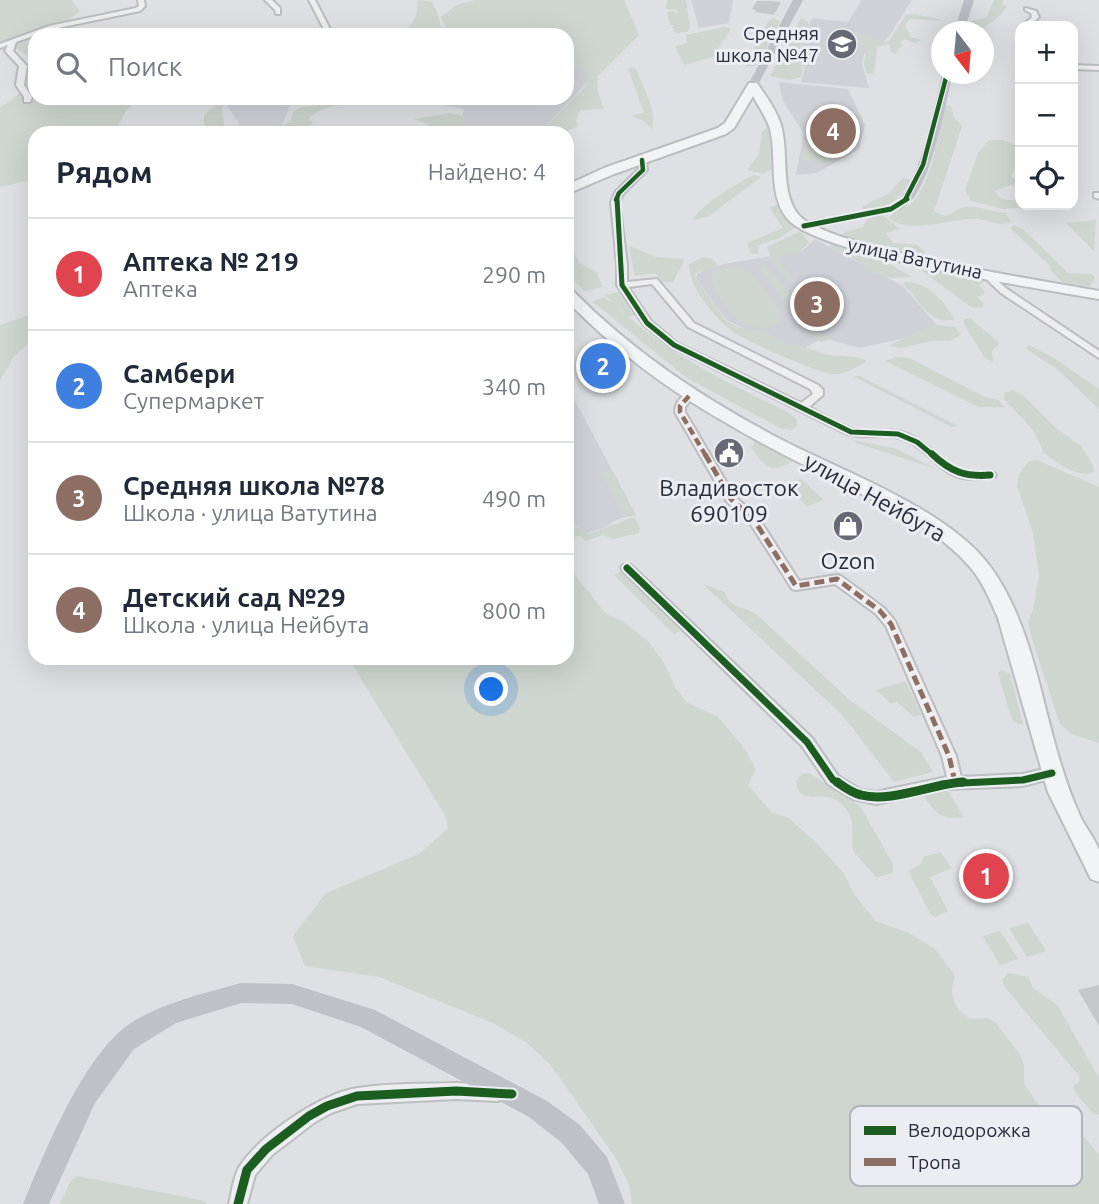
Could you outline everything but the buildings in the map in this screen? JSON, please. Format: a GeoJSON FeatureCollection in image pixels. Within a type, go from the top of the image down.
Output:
{"type":"FeatureCollection","features":[{"type":"Feature","properties":{"kind":"main road"},"geometry":{"type":"LineString","coordinates":[[574,187],[722,131],[730,125],[753,85]]}},
{"type":"Feature","properties":{"kind":"main road"},"geometry":{"type":"LineString","coordinates":[[753,85],[776,127],[783,201],[792,217],[804,226]]}},
{"type":"Feature","properties":{"kind":"main road","name":"улица Ватутина"},"geometry":{"type":"LineString","coordinates":[[804,226],[824,236],[878,253],[1099,295]]}},
{"type":"Feature","properties":{"kind":"main road","name":"улица Нейбута"},"geometry":{"type":"LineString","coordinates":[[574,300],[606,330],[689,396],[916,515],[951,538],[970,555],[997,593],[1052,773],[1071,820],[1099,872]]}},
{"type":"Feature","properties":{"kind":"street"},"geometry":{"type":"LineString","coordinates":[[49,28],[138,10],[142,6],[141,0]]}},
{"type":"Feature","properties":{"kind":"street"},"geometry":{"type":"LineString","coordinates":[[268,0],[278,9],[278,13]]}},
{"type":"Feature","properties":{"kind":"street"},"geometry":{"type":"LineString","coordinates":[[312,0],[326,28]]}},
{"type":"Feature","properties":{"kind":"street"},"geometry":{"type":"LineString","coordinates":[[753,85],[797,0]]}},
{"type":"Feature","properties":{"kind":"street"},"geometry":{"type":"LineString","coordinates":[[962,21],[969,0]]}},
{"type":"Feature","properties":{"kind":"street"},"geometry":{"type":"LineString","coordinates":[[1027,9],[1036,16],[1030,21]]}},
{"type":"Feature","properties":{"kind":"street"},"geometry":{"type":"LineString","coordinates":[[0,46],[28,37]]}},
{"type":"Feature","properties":{"kind":"street"},"geometry":{"type":"LineString","coordinates":[[13,43],[9,51],[23,66],[20,85],[28,97],[27,100]]}},
{"type":"Feature","properties":{"kind":"street"},"geometry":{"type":"LineString","coordinates":[[1078,67],[1099,68]]}},
{"type":"Feature","properties":{"kind":"street","name":"улица Ватутина"},"geometry":{"type":"LineString","coordinates":[[804,226],[896,206],[910,197],[932,134],[944,84]]}},
{"type":"Feature","properties":{"kind":"street"},"geometry":{"type":"LineString","coordinates":[[642,160],[643,170],[619,193],[615,202],[622,285],[647,323],[671,343],[859,435],[902,434],[960,475],[990,475]]}},
{"type":"Feature","properties":{"kind":"street"},"geometry":{"type":"LineString","coordinates":[[986,274],[1004,291],[1099,355]]}},
{"type":"Feature","properties":{"kind":"street"},"geometry":{"type":"LineString","coordinates":[[622,285],[654,281],[691,325],[814,387],[818,390],[818,395],[803,407]]}},
{"type":"Feature","properties":{"kind":"street"},"geometry":{"type":"LineString","coordinates":[[689,396],[680,406],[680,412],[731,499],[754,520],[796,586],[837,579],[880,611],[891,624],[949,756],[955,782]]}},
{"type":"Feature","properties":{"kind":"street"},"geometry":{"type":"LineString","coordinates":[[627,568],[807,743],[828,774],[858,795],[876,799],[955,782],[1023,780],[1052,773]]}},
{"type":"Feature","properties":{"kind":"street"},"geometry":{"type":"LineString","coordinates":[[36,1204],[86,1095],[126,1041],[170,1014],[242,993],[292,995],[367,1018],[512,1094],[538,1109],[570,1134],[598,1166],[612,1204]]}},
{"type":"Feature","properties":{"kind":"street"},"geometry":{"type":"LineString","coordinates":[[238,1204],[247,1170],[265,1149],[309,1115],[327,1106],[357,1096],[456,1091],[512,1094]]}},
{"type":"Feature","properties":{"kind":"shaded area"},"geometry":{"type":"Polygon","coordinates":[[[0,0],[71,0],[80,11],[57,28],[28,28],[28,56],[8,43],[0,43],[0,0]]]}},
{"type":"Feature","properties":{"kind":"shaded area"},"geometry":{"type":"Polygon","coordinates":[[[418,0],[432,2],[442,28],[409,28],[416,16],[418,0]]]}},
{"type":"Feature","properties":{"kind":"shaded area"},"geometry":{"type":"Polygon","coordinates":[[[475,0],[624,0],[639,35],[597,77],[598,92],[604,109],[580,110],[576,120],[578,126],[574,128],[546,126],[567,105],[574,105],[574,98],[588,82],[584,67],[574,67],[574,28],[446,28],[441,17],[457,5],[475,0]]]}},
{"type":"Feature","properties":{"kind":"shaded area"},"geometry":{"type":"Polygon","coordinates":[[[667,0],[686,0],[690,28],[687,32],[676,33],[672,27],[675,25],[670,25],[667,12],[675,11],[676,16],[678,10],[666,9],[667,0]]]}},
{"type":"Feature","properties":{"kind":"shaded area"},"geometry":{"type":"Polygon","coordinates":[[[691,0],[733,0],[729,23],[699,28],[691,0]]]}},
{"type":"Feature","properties":{"kind":"shaded area","name":"Средняя школа №47"},"geometry":{"type":"Polygon","coordinates":[[[862,0],[912,0],[888,38],[864,54],[862,64],[869,88],[801,82],[805,68],[797,60],[812,18],[848,22],[862,0]]]}},
{"type":"Feature","properties":{"kind":"shaded area"},"geometry":{"type":"Polygon","coordinates":[[[994,0],[1003,0],[1002,4],[1007,6],[993,21],[971,21],[986,18],[994,0]]]}},
{"type":"Feature","properties":{"kind":"shaded area"},"geometry":{"type":"Polygon","coordinates":[[[915,14],[946,21],[909,19],[905,26],[911,37],[922,40],[915,43],[905,39],[900,42],[903,46],[896,54],[891,52],[890,44],[877,47],[874,73],[867,74],[864,64],[866,48],[844,31],[889,41],[906,15],[915,14]]]}},
{"type":"Feature","properties":{"kind":"shaded area"},"geometry":{"type":"Polygon","coordinates":[[[774,18],[780,22],[757,65],[746,67],[769,20],[774,18]]]}},
{"type":"Feature","properties":{"kind":"shaded area"},"geometry":{"type":"Polygon","coordinates":[[[801,18],[808,22],[811,34],[804,39],[796,58],[803,68],[801,77],[790,80],[770,76],[801,18]]]}},
{"type":"Feature","properties":{"kind":"shaded area"},"geometry":{"type":"Polygon","coordinates":[[[725,27],[731,29],[713,57],[684,65],[675,46],[687,43],[686,35],[725,27]]]}},
{"type":"Feature","properties":{"kind":"shaded area"},"geometry":{"type":"Polygon","coordinates":[[[574,66],[584,66],[588,82],[574,97],[574,66]]]}},
{"type":"Feature","properties":{"kind":"shaded area"},"geometry":{"type":"Polygon","coordinates":[[[628,69],[636,69],[648,99],[653,115],[652,129],[642,120],[631,116],[644,112],[628,69]]]}},
{"type":"Feature","properties":{"kind":"shaded area"},"geometry":{"type":"Polygon","coordinates":[[[28,76],[28,105],[133,105],[127,109],[118,126],[28,126],[28,181],[0,187],[0,107],[15,98],[28,76]]]}},
{"type":"Feature","properties":{"kind":"shaded area"},"geometry":{"type":"Polygon","coordinates":[[[779,82],[848,89],[865,125],[859,149],[817,173],[796,175],[804,134],[782,99],[779,82]]]}},
{"type":"Feature","properties":{"kind":"shaded area"},"geometry":{"type":"Polygon","coordinates":[[[224,105],[224,126],[204,124],[204,115],[214,106],[224,105]]]}},
{"type":"Feature","properties":{"kind":"shaded area"},"geometry":{"type":"Polygon","coordinates":[[[227,105],[290,105],[282,126],[240,126],[227,105]]]}},
{"type":"Feature","properties":{"kind":"shaded area"},"geometry":{"type":"Polygon","coordinates":[[[345,105],[316,112],[308,119],[313,123],[310,126],[282,126],[291,120],[293,112],[301,107],[345,105]]]}},
{"type":"Feature","properties":{"kind":"shaded area"},"geometry":{"type":"Polygon","coordinates":[[[442,105],[566,105],[546,126],[461,126],[464,109],[442,105]]]}},
{"type":"Feature","properties":{"kind":"shaded area"},"geometry":{"type":"Polygon","coordinates":[[[945,105],[951,106],[954,117],[962,126],[934,211],[948,215],[961,208],[975,207],[1005,213],[1011,222],[999,224],[969,219],[920,226],[897,223],[889,218],[894,212],[912,203],[921,191],[934,155],[945,105]]]}},
{"type":"Feature","properties":{"kind":"shaded area"},"geometry":{"type":"Polygon","coordinates":[[[450,113],[463,116],[464,126],[429,126],[414,119],[450,113]]]}},
{"type":"Feature","properties":{"kind":"shaded area"},"geometry":{"type":"Polygon","coordinates":[[[768,128],[772,169],[763,174],[747,170],[759,154],[762,131],[768,128]]]}},
{"type":"Feature","properties":{"kind":"shaded area"},"geometry":{"type":"Polygon","coordinates":[[[806,138],[842,142],[831,163],[801,159],[806,138]]]}},
{"type":"Feature","properties":{"kind":"shaded area"},"geometry":{"type":"Polygon","coordinates":[[[989,140],[1003,140],[1015,144],[1015,170],[1011,177],[1015,178],[1015,186],[1010,185],[995,191],[999,197],[1015,199],[1015,208],[1004,209],[971,201],[965,190],[978,153],[989,140]]]}},
{"type":"Feature","properties":{"kind":"shaded area"},"geometry":{"type":"Polygon","coordinates":[[[754,175],[761,177],[709,216],[693,220],[711,201],[754,175]]]}},
{"type":"Feature","properties":{"kind":"shaded area"},"geometry":{"type":"Polygon","coordinates":[[[903,178],[910,180],[897,199],[878,207],[862,209],[888,194],[903,178]]]}},
{"type":"Feature","properties":{"kind":"shaded area"},"geometry":{"type":"Polygon","coordinates":[[[781,204],[796,227],[779,238],[759,245],[758,254],[751,254],[747,243],[783,228],[769,207],[781,204]]]}},
{"type":"Feature","properties":{"kind":"shaded area"},"geometry":{"type":"Polygon","coordinates":[[[882,215],[900,229],[886,233],[893,243],[918,245],[924,254],[879,247],[843,236],[845,232],[863,227],[867,219],[882,215]]]}},
{"type":"Feature","properties":{"kind":"shaded area"},"geometry":{"type":"Polygon","coordinates":[[[1096,220],[1094,251],[1066,223],[1096,220]]]}},
{"type":"Feature","properties":{"kind":"shaded area"},"geometry":{"type":"Polygon","coordinates":[[[1014,225],[1023,229],[1068,273],[1092,274],[1095,277],[1090,287],[1064,284],[1050,270],[1051,267],[1010,228],[1014,225]]]}},
{"type":"Feature","properties":{"kind":"shaded area"},"geometry":{"type":"Polygon","coordinates":[[[801,231],[809,243],[800,251],[777,258],[792,278],[788,282],[772,262],[767,247],[801,231]]]}},
{"type":"Feature","properties":{"kind":"shaded area"},"geometry":{"type":"Polygon","coordinates":[[[815,239],[903,286],[941,330],[860,348],[823,338],[795,353],[726,320],[696,278],[697,274],[706,269],[724,264],[802,251],[815,239]]]}},
{"type":"Feature","properties":{"kind":"shaded area"},"geometry":{"type":"Polygon","coordinates":[[[833,244],[872,254],[912,277],[892,278],[874,274],[858,261],[829,246],[833,244]]]}},
{"type":"Feature","properties":{"kind":"shaded area"},"geometry":{"type":"Polygon","coordinates":[[[629,246],[656,257],[683,259],[684,262],[673,282],[662,282],[655,273],[635,276],[629,246]]]}},
{"type":"Feature","properties":{"kind":"shaded area"},"geometry":{"type":"Polygon","coordinates":[[[574,254],[581,264],[596,272],[603,287],[585,291],[575,280],[574,254]]]}},
{"type":"Feature","properties":{"kind":"shaded area"},"geometry":{"type":"Polygon","coordinates":[[[703,257],[712,259],[718,265],[696,273],[695,277],[726,321],[740,328],[770,333],[788,345],[867,361],[846,372],[832,374],[781,356],[732,331],[710,310],[693,283],[689,264],[703,257]]]}},
{"type":"Feature","properties":{"kind":"shaded area"},"geometry":{"type":"Polygon","coordinates":[[[762,265],[768,267],[820,332],[830,339],[822,342],[813,339],[760,269],[762,265]]]}},
{"type":"Feature","properties":{"kind":"shaded area"},"geometry":{"type":"Polygon","coordinates":[[[737,267],[754,275],[780,313],[778,323],[755,327],[745,324],[728,309],[710,278],[717,269],[737,267]]]}},
{"type":"Feature","properties":{"kind":"shaded area"},"geometry":{"type":"Polygon","coordinates":[[[929,268],[982,279],[984,281],[979,286],[985,293],[977,297],[984,304],[982,308],[971,307],[921,270],[929,268]]]}},
{"type":"Feature","properties":{"kind":"shaded area"},"geometry":{"type":"Polygon","coordinates":[[[905,282],[928,289],[946,305],[955,319],[938,319],[932,316],[903,284],[905,282]]]}},
{"type":"Feature","properties":{"kind":"shaded area"},"geometry":{"type":"Polygon","coordinates":[[[618,292],[625,295],[638,314],[629,317],[614,304],[633,321],[654,337],[697,365],[789,413],[797,420],[797,426],[791,430],[780,428],[687,378],[593,302],[603,297],[612,302],[605,295],[618,292]]]}},
{"type":"Feature","properties":{"kind":"shaded area"},"geometry":{"type":"Polygon","coordinates":[[[28,315],[28,344],[13,358],[0,380],[0,325],[28,315]]]}},
{"type":"Feature","properties":{"kind":"shaded area"},"geometry":{"type":"Polygon","coordinates":[[[970,318],[999,344],[992,351],[993,362],[985,358],[964,324],[963,320],[970,318]]]}},
{"type":"Feature","properties":{"kind":"shaded area"},"geometry":{"type":"Polygon","coordinates":[[[938,325],[955,327],[961,335],[950,341],[933,341],[900,348],[889,346],[923,329],[938,325]]]}},
{"type":"Feature","properties":{"kind":"shaded area"},"geometry":{"type":"Polygon","coordinates":[[[1029,345],[1054,358],[1099,389],[1099,409],[1057,369],[1028,350],[1026,347],[1029,345]]]}},
{"type":"Feature","properties":{"kind":"shaded area"},"geometry":{"type":"Polygon","coordinates":[[[896,357],[909,358],[985,397],[998,400],[1005,407],[979,407],[885,361],[896,357]]]}},
{"type":"Feature","properties":{"kind":"shaded area"},"geometry":{"type":"Polygon","coordinates":[[[853,376],[859,376],[958,426],[952,427],[853,376]]]}},
{"type":"Feature","properties":{"kind":"shaded area"},"geometry":{"type":"Polygon","coordinates":[[[1013,390],[1024,396],[1057,429],[1081,446],[1093,465],[1094,472],[1088,474],[1074,471],[1060,465],[1043,452],[1032,430],[1004,399],[1004,393],[1013,390]]]}},
{"type":"Feature","properties":{"kind":"shaded area"},"geometry":{"type":"Polygon","coordinates":[[[574,399],[636,515],[618,519],[604,528],[587,533],[574,525],[574,399]]]}},
{"type":"Feature","properties":{"kind":"shaded area"},"geometry":{"type":"Polygon","coordinates":[[[854,440],[897,449],[936,469],[857,443],[854,440]]]}},
{"type":"Feature","properties":{"kind":"shaded area"},"geometry":{"type":"Polygon","coordinates":[[[755,441],[760,441],[793,461],[778,467],[769,466],[751,448],[755,441]]]}},
{"type":"Feature","properties":{"kind":"shaded area"},"geometry":{"type":"Polygon","coordinates":[[[1037,460],[1099,487],[1099,743],[1072,734],[1060,724],[1028,621],[1033,610],[1039,575],[1033,533],[1017,486],[1019,474],[1029,461],[1037,460]]]}},
{"type":"Feature","properties":{"kind":"shaded area"},"geometry":{"type":"Polygon","coordinates":[[[611,470],[635,515],[624,517],[601,472],[611,470]]]}},
{"type":"Feature","properties":{"kind":"shaded area"},"geometry":{"type":"Polygon","coordinates":[[[801,479],[824,500],[807,506],[785,485],[801,479]]]}},
{"type":"Feature","properties":{"kind":"shaded area"},"geometry":{"type":"Polygon","coordinates":[[[634,517],[640,527],[639,533],[613,539],[603,535],[586,541],[580,536],[574,537],[574,525],[588,534],[634,517]]]}},
{"type":"Feature","properties":{"kind":"shaded area"},"geometry":{"type":"Polygon","coordinates":[[[621,572],[681,631],[674,634],[614,575],[621,572]]]}},
{"type":"Feature","properties":{"kind":"shaded area"},"geometry":{"type":"Polygon","coordinates":[[[574,574],[606,614],[622,621],[648,641],[686,702],[718,717],[742,745],[756,769],[748,785],[772,813],[787,817],[817,843],[844,874],[855,895],[875,921],[909,933],[935,949],[953,973],[954,1002],[961,1012],[971,1019],[987,1018],[995,1022],[1021,1056],[1024,1083],[1041,1106],[850,1106],[850,1186],[1082,1186],[1082,1135],[1099,1155],[1099,1204],[632,1204],[629,1185],[615,1157],[550,1064],[527,1043],[493,1023],[379,977],[305,966],[293,936],[326,893],[419,854],[448,828],[445,815],[352,665],[574,665],[574,574]]]}},
{"type":"Feature","properties":{"kind":"shaded area"},"geometry":{"type":"Polygon","coordinates":[[[703,584],[725,592],[733,604],[756,614],[852,702],[921,752],[933,772],[894,782],[843,716],[703,584]]]}},
{"type":"Feature","properties":{"kind":"shaded area"},"geometry":{"type":"Polygon","coordinates":[[[1002,670],[1010,674],[1023,724],[1012,720],[998,673],[1002,670]]]}},
{"type":"Feature","properties":{"kind":"shaded area"},"geometry":{"type":"Polygon","coordinates":[[[906,681],[921,715],[914,717],[896,701],[891,704],[876,690],[906,681]]]}},
{"type":"Feature","properties":{"kind":"shaded area"},"geometry":{"type":"Polygon","coordinates":[[[809,773],[860,806],[893,864],[893,873],[876,877],[853,851],[852,822],[841,803],[833,798],[809,797],[799,791],[796,782],[802,774],[809,773]]]}},
{"type":"Feature","properties":{"kind":"shaded area"},"geometry":{"type":"Polygon","coordinates":[[[947,790],[964,817],[945,817],[932,807],[924,796],[947,790]]]}},
{"type":"Feature","properties":{"kind":"shaded area"},"geometry":{"type":"Polygon","coordinates":[[[940,852],[952,868],[930,877],[948,911],[935,917],[930,913],[908,871],[921,864],[923,857],[940,852]]]}},
{"type":"Feature","properties":{"kind":"shaded area"},"geometry":{"type":"Polygon","coordinates":[[[1028,923],[1046,951],[1027,957],[1009,928],[1028,923]]]}},
{"type":"Feature","properties":{"kind":"shaded area"},"geometry":{"type":"Polygon","coordinates":[[[1000,931],[1018,959],[1000,965],[983,936],[1000,931]]]}},
{"type":"Feature","properties":{"kind":"shaded area"},"geometry":{"type":"Polygon","coordinates":[[[1009,973],[1028,977],[1033,988],[1058,1006],[1099,1078],[1099,1115],[1093,1113],[1074,1091],[1073,1087],[1080,1080],[1079,1076],[1004,986],[1002,979],[1009,973]]]}},
{"type":"Feature","properties":{"kind":"shaded area"},"geometry":{"type":"Polygon","coordinates":[[[77,1176],[205,1201],[207,1204],[60,1204],[70,1182],[77,1176]]]}},
{"type":"Feature","properties":{"kind":"marked path"},"geometry":{"type":"LineString","coordinates":[[689,396],[680,406],[680,412],[731,499],[754,520],[796,586],[837,579],[880,611],[891,624],[949,756],[955,782]]}},
{"type":"Feature","properties":{"kind":"cycle path"},"geometry":{"type":"LineString","coordinates":[[804,226],[891,209],[908,197],[930,145],[945,84]]}},
{"type":"Feature","properties":{"kind":"cycle path"},"geometry":{"type":"LineString","coordinates":[[642,160],[643,170],[619,193],[615,202],[622,285],[647,323],[674,345],[851,432],[864,435],[898,434],[917,442],[950,470],[973,476],[990,475]]}},
{"type":"Feature","properties":{"kind":"cycle path"},"geometry":{"type":"LineString","coordinates":[[627,568],[807,742],[833,780],[858,795],[876,798],[947,783],[1023,780],[1052,773]]}},
{"type":"Feature","properties":{"kind":"cycle path"},"geometry":{"type":"LineString","coordinates":[[238,1204],[247,1170],[266,1149],[309,1116],[327,1106],[357,1096],[456,1091],[512,1094]]}},
{"type":"Feature","properties":{"kind":"place","name":"Средняя школа №47"},"geometry":{"type":"Point","coordinates":[842,44]}},
{"type":"Feature","properties":{"kind":"place","name":"Детский сад №29"},"geometry":{"type":"Point","coordinates":[833,131]}},
{"type":"Feature","properties":{"kind":"place","name":"Средняя школа №78"},"geometry":{"type":"Point","coordinates":[817,304]}},
{"type":"Feature","properties":{"kind":"place","name":"Самбери"},"geometry":{"type":"Point","coordinates":[603,366]}},
{"type":"Feature","properties":{"kind":"place","name":"Владивосток 690109"},"geometry":{"type":"Point","coordinates":[729,453]}},
{"type":"Feature","properties":{"kind":"place","name":"Ozon"},"geometry":{"type":"Point","coordinates":[848,526]}},
{"type":"Feature","properties":{"kind":"place","name":"Аптека № 219"},"geometry":{"type":"Point","coordinates":[986,876]}}]}
